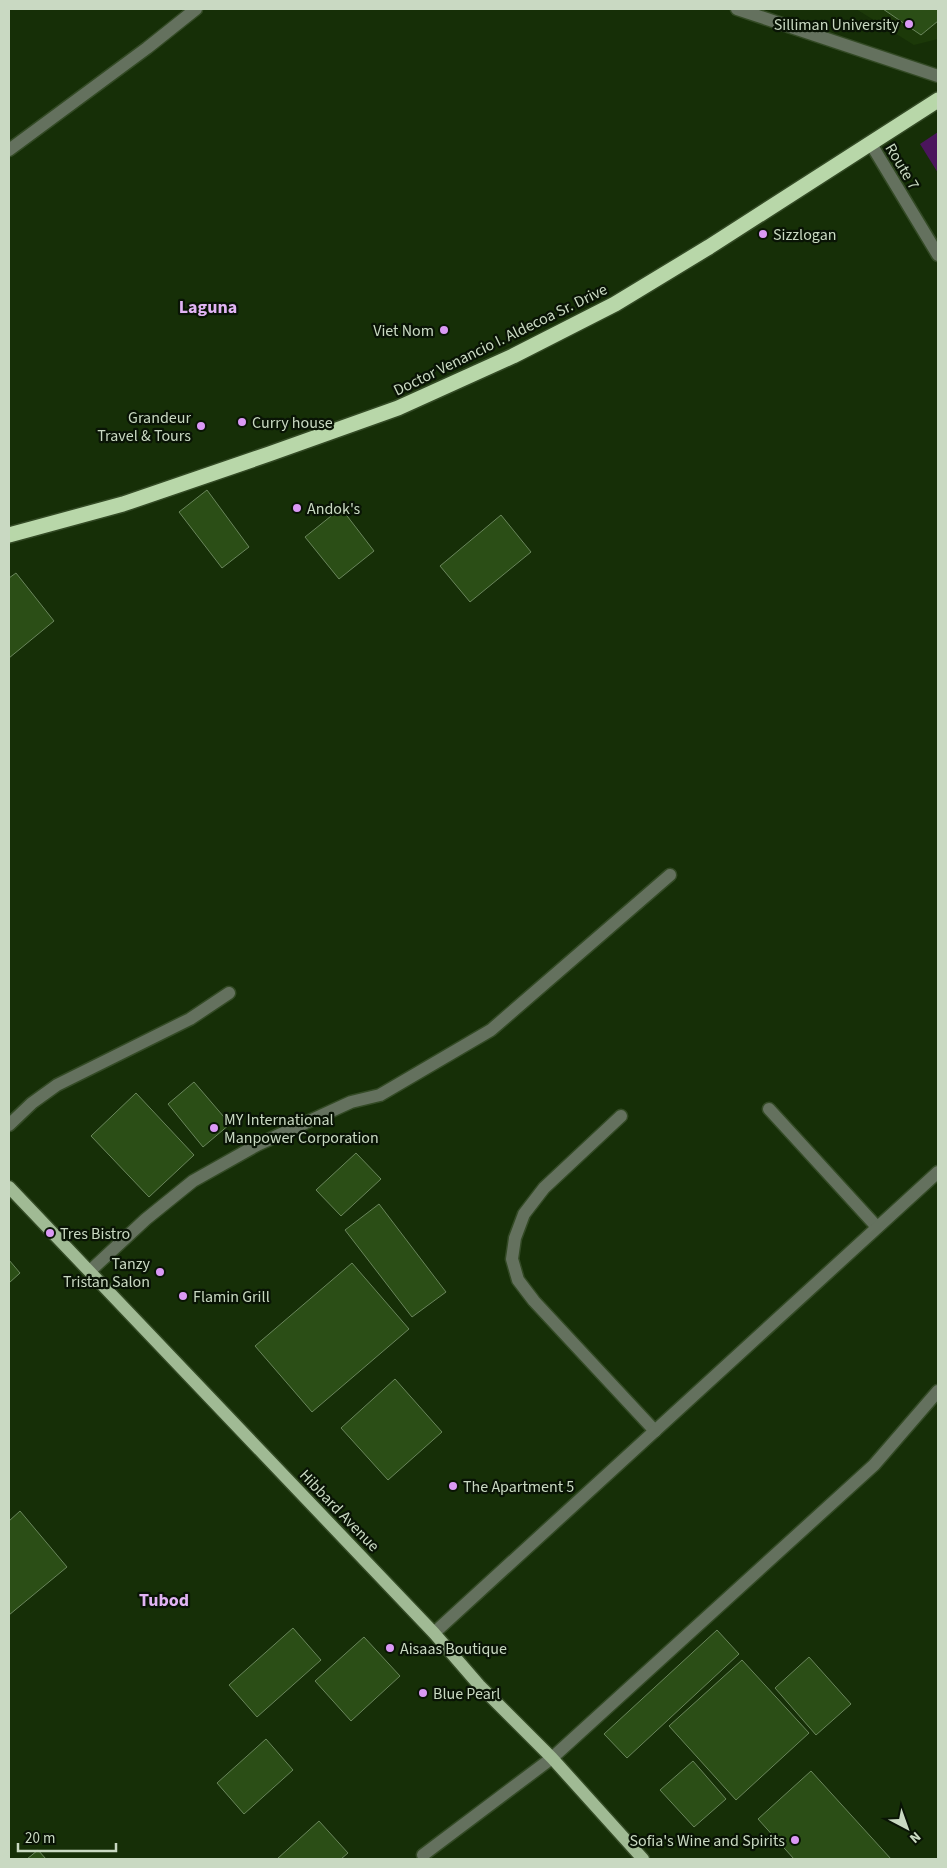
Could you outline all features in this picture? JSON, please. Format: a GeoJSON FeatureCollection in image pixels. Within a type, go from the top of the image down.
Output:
{"type":"FeatureCollection","features":[{"type":"Feature","properties":{"kind":"highway","name":"Doctor Venancio I. Aldecoa Sr. Drive"},"geometry":{"type":"LineString","coordinates":[[9,535],[123,504],[269,454],[398,408],[513,356],[614,304],[709,247],[938,100]]}},
{"type":"Feature","properties":{"kind":"main road","name":"Hibbard Avenue"},"geometry":{"type":"LineString","coordinates":[[9,1187],[434,1632],[643,1859]]}},
{"type":"Feature","properties":{"kind":"street"},"geometry":{"type":"LineString","coordinates":[[9,150],[147,48],[196,9]]}},
{"type":"Feature","properties":{"kind":"street"},"geometry":{"type":"LineString","coordinates":[[737,9],[938,76]]}},
{"type":"Feature","properties":{"kind":"street","name":"Route 7"},"geometry":{"type":"LineString","coordinates":[[871,144],[938,255]]}},
{"type":"Feature","properties":{"kind":"street"},"geometry":{"type":"LineString","coordinates":[[90,1271],[146,1219],[193,1181],[257,1145],[351,1102],[380,1095],[491,1030],[670,875]]}},
{"type":"Feature","properties":{"kind":"street"},"geometry":{"type":"LineString","coordinates":[[9,1125],[32,1103],[57,1085],[190,1019],[229,993]]}},
{"type":"Feature","properties":{"kind":"street"},"geometry":{"type":"LineString","coordinates":[[769,1109],[877,1227]]}},
{"type":"Feature","properties":{"kind":"street"},"geometry":{"type":"LineString","coordinates":[[621,1116],[544,1188],[524,1214],[515,1238],[512,1259],[518,1280],[534,1302],[655,1431]]}},
{"type":"Feature","properties":{"kind":"street"},"geometry":{"type":"LineString","coordinates":[[434,1632],[938,1172]]}},
{"type":"Feature","properties":{"kind":"street"},"geometry":{"type":"LineString","coordinates":[[422,1855],[552,1758],[874,1465],[938,1390]]}},
{"type":"Feature","properties":{"kind":"shaded area","name":"Silliman University"},"geometry":{"type":"Polygon","coordinates":[[[856,9],[938,9],[938,39],[914,45],[856,9]]]}},
{"type":"Feature","properties":{"kind":"shaded area"},"geometry":{"type":"Polygon","coordinates":[[[938,132],[938,173],[920,144],[938,132]]]}},
{"type":"Feature","properties":{"kind":"building"},"geometry":{"type":"Polygon","coordinates":[[[883,9],[938,9],[938,21],[921,35],[883,9]]]}},
{"type":"Feature","properties":{"kind":"building"},"geometry":{"type":"Polygon","coordinates":[[[207,490],[249,547],[222,568],[179,512],[207,490]]]}},
{"type":"Feature","properties":{"kind":"building"},"geometry":{"type":"Polygon","coordinates":[[[341,508],[374,551],[339,579],[305,537],[341,508]]]}},
{"type":"Feature","properties":{"kind":"building"},"geometry":{"type":"Polygon","coordinates":[[[501,515],[531,552],[470,602],[440,566],[501,515]]]}},
{"type":"Feature","properties":{"kind":"building"},"geometry":{"type":"Polygon","coordinates":[[[16,573],[54,621],[9,658],[9,578],[16,573]]]}},
{"type":"Feature","properties":{"kind":"building"},"geometry":{"type":"Polygon","coordinates":[[[194,1082],[230,1124],[203,1147],[168,1104],[194,1082]]]}},
{"type":"Feature","properties":{"kind":"building"},"geometry":{"type":"Polygon","coordinates":[[[136,1093],[194,1155],[149,1197],[91,1136],[136,1093]]]}},
{"type":"Feature","properties":{"kind":"building"},"geometry":{"type":"Polygon","coordinates":[[[356,1153],[381,1179],[341,1216],[316,1190],[356,1153]]]}},
{"type":"Feature","properties":{"kind":"building"},"geometry":{"type":"Polygon","coordinates":[[[379,1204],[446,1292],[412,1317],[345,1230],[379,1204]]]}},
{"type":"Feature","properties":{"kind":"building"},"geometry":{"type":"Polygon","coordinates":[[[9,1260],[20,1273],[9,1283],[9,1260]]]}},
{"type":"Feature","properties":{"kind":"building"},"geometry":{"type":"Polygon","coordinates":[[[352,1263],[409,1329],[312,1412],[255,1346],[352,1263]]]}},
{"type":"Feature","properties":{"kind":"building"},"geometry":{"type":"Polygon","coordinates":[[[395,1379],[442,1432],[388,1480],[341,1428],[395,1379]]]}},
{"type":"Feature","properties":{"kind":"building"},"geometry":{"type":"Polygon","coordinates":[[[20,1511],[67,1567],[9,1615],[9,1521],[20,1511]]]}},
{"type":"Feature","properties":{"kind":"building"},"geometry":{"type":"Polygon","coordinates":[[[293,1628],[321,1660],[257,1717],[229,1685],[293,1628]]]}},
{"type":"Feature","properties":{"kind":"building"},"geometry":{"type":"Polygon","coordinates":[[[717,1630],[739,1654],[627,1758],[604,1734],[717,1630]]]}},
{"type":"Feature","properties":{"kind":"building"},"geometry":{"type":"Polygon","coordinates":[[[364,1637],[400,1676],[351,1721],[315,1681],[364,1637]]]}},
{"type":"Feature","properties":{"kind":"building"},"geometry":{"type":"Polygon","coordinates":[[[809,1657],[851,1704],[816,1735],[775,1688],[809,1657]]]}},
{"type":"Feature","properties":{"kind":"building"},"geometry":{"type":"Polygon","coordinates":[[[742,1660],[809,1733],[736,1800],[669,1726],[742,1660]]]}},
{"type":"Feature","properties":{"kind":"building"},"geometry":{"type":"Polygon","coordinates":[[[266,1739],[293,1770],[244,1814],[217,1783],[266,1739]]]}},
{"type":"Feature","properties":{"kind":"building"},"geometry":{"type":"Polygon","coordinates":[[[693,1761],[726,1799],[694,1827],[660,1790],[693,1761]]]}},
{"type":"Feature","properties":{"kind":"building"},"geometry":{"type":"Polygon","coordinates":[[[811,1771],[891,1859],[794,1859],[758,1819],[811,1771]]]}},
{"type":"Feature","properties":{"kind":"building"},"geometry":{"type":"Polygon","coordinates":[[[319,1821],[348,1853],[341,1859],[277,1859],[319,1821]]]}},
{"type":"Feature","properties":{"kind":"building"},"geometry":{"type":"Polygon","coordinates":[[[38,1850],[46,1859],[27,1859],[38,1850]]]}},
{"type":"Feature","properties":{"kind":"place","name":"Silliman University"},"geometry":{"type":"Point","coordinates":[909,24]}},
{"type":"Feature","properties":{"kind":"place","name":"Sizzlogan"},"geometry":{"type":"Point","coordinates":[763,234]}},
{"type":"Feature","properties":{"kind":"place","name":"Viet Nom"},"geometry":{"type":"Point","coordinates":[444,330]}},
{"type":"Feature","properties":{"kind":"place","name":"Curry house"},"geometry":{"type":"Point","coordinates":[242,422]}},
{"type":"Feature","properties":{"kind":"place","name":"Grandeur Travel & Tours"},"geometry":{"type":"Point","coordinates":[201,426]}},
{"type":"Feature","properties":{"kind":"place","name":"Andok's"},"geometry":{"type":"Point","coordinates":[297,508]}},
{"type":"Feature","properties":{"kind":"place","name":"MY International Manpower Corporation"},"geometry":{"type":"Point","coordinates":[214,1128]}},
{"type":"Feature","properties":{"kind":"place","name":"Tres Bistro"},"geometry":{"type":"Point","coordinates":[50,1233]}},
{"type":"Feature","properties":{"kind":"place","name":"Tanzy Tristan Salon"},"geometry":{"type":"Point","coordinates":[160,1272]}},
{"type":"Feature","properties":{"kind":"place","name":"Flamin Grill"},"geometry":{"type":"Point","coordinates":[183,1296]}},
{"type":"Feature","properties":{"kind":"place","name":"The Apartment 5"},"geometry":{"type":"Point","coordinates":[453,1486]}},
{"type":"Feature","properties":{"kind":"place","name":"Aisaas Boutique"},"geometry":{"type":"Point","coordinates":[390,1648]}},
{"type":"Feature","properties":{"kind":"place","name":"Blue Pearl"},"geometry":{"type":"Point","coordinates":[423,1693]}},
{"type":"Feature","properties":{"kind":"place","name":"Sofia's Wine and Spirits"},"geometry":{"type":"Point","coordinates":[795,1840]}},
{"type":"Feature","properties":{"kind":"district","name":"Laguna"},"geometry":{"type":"Point","coordinates":[208,307]}},
{"type":"Feature","properties":{"kind":"district","name":"Tubod"},"geometry":{"type":"Point","coordinates":[164,1600]}}]}
